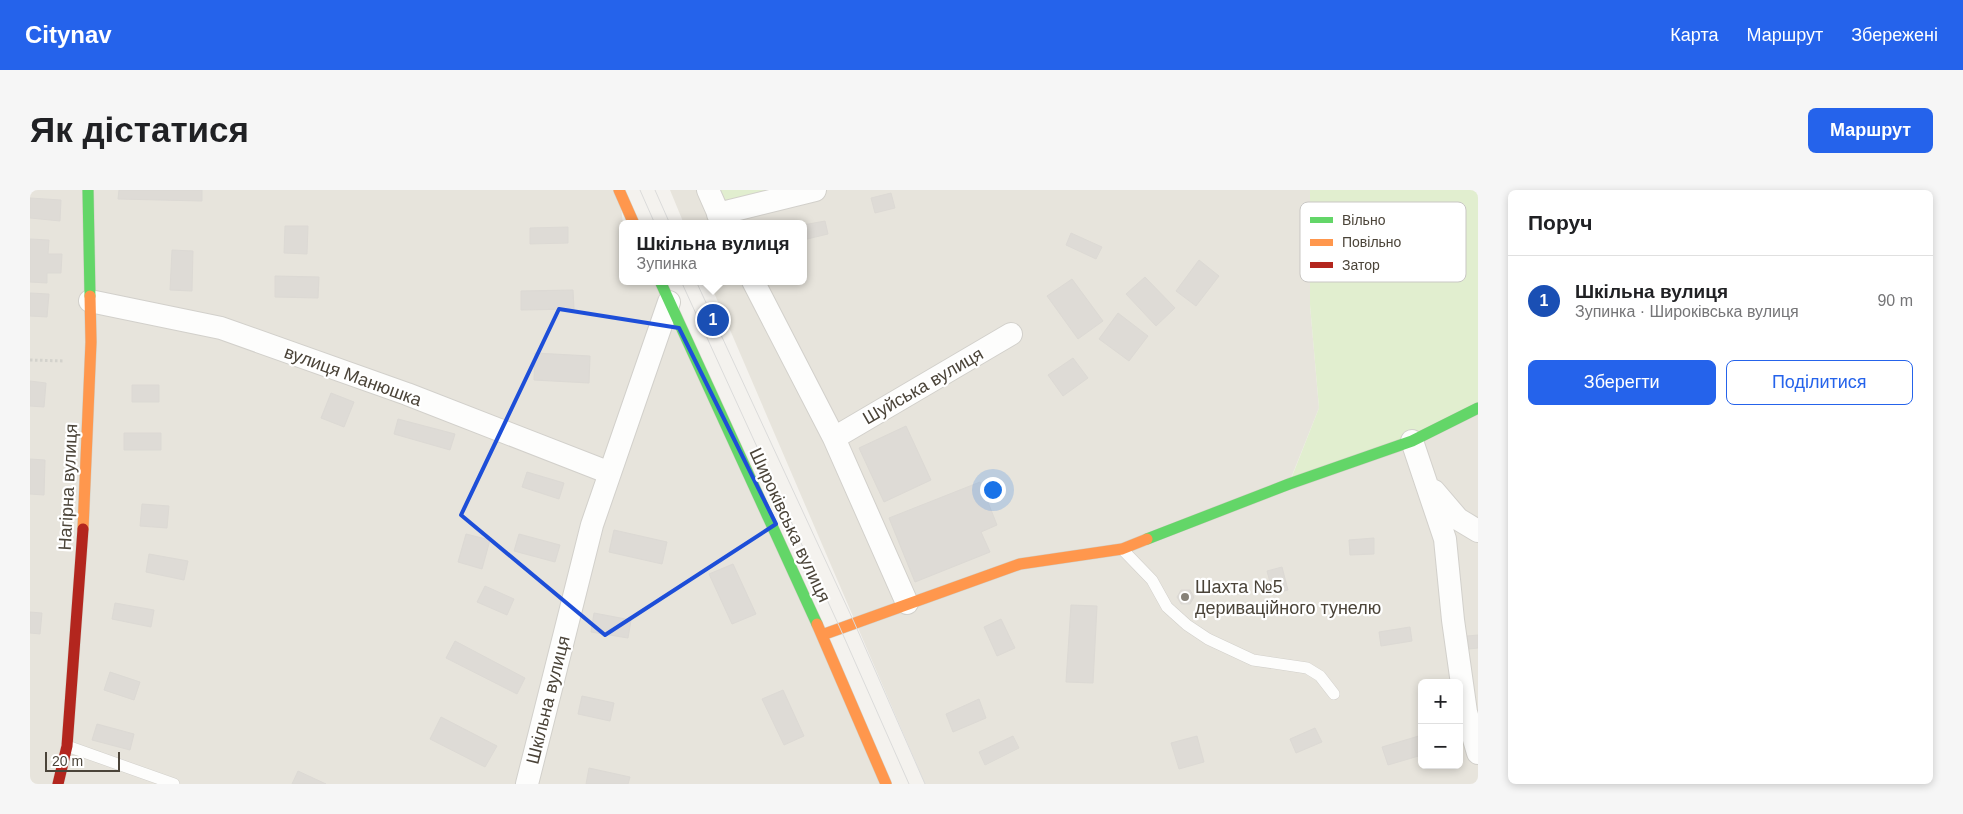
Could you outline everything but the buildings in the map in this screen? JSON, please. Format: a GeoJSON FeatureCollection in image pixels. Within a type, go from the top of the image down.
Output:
{"type":"FeatureCollection","features":[{"type":"Feature","properties":{"kind":"street","name":"Нагірна вулиця"},"geometry":{"type":"LineString","coordinates":[[58,784],[67,746],[82,559],[90,363],[88,190]]}},
{"type":"Feature","properties":{"kind":"street"},"geometry":{"type":"LineString","coordinates":[[619,190],[632,220]]}},
{"type":"Feature","properties":{"kind":"street"},"geometry":{"type":"LineString","coordinates":[[708,190],[721,219],[815,190]]}},
{"type":"Feature","properties":{"kind":"street","name":"Широківська вулиця"},"geometry":{"type":"LineString","coordinates":[[662,285],[822,635],[886,784]]}},
{"type":"Feature","properties":{"kind":"street"},"geometry":{"type":"LineString","coordinates":[[755,285],[834,438],[907,603]]}},
{"type":"Feature","properties":{"kind":"street","name":"вулиця Манюшка"},"geometry":{"type":"LineString","coordinates":[[90,301],[221,328],[407,394],[610,473]]}},
{"type":"Feature","properties":{"kind":"street","name":"Шкільна вулиця"},"geometry":{"type":"LineString","coordinates":[[528,784],[592,526],[669,302]]}},
{"type":"Feature","properties":{"kind":"street","name":"Шуйська вулиця"},"geometry":{"type":"LineString","coordinates":[[834,438],[1011,334]]}},
{"type":"Feature","properties":{"kind":"street"},"geometry":{"type":"LineString","coordinates":[[822,635],[1020,564],[1122,549],[1288,484],[1412,441],[1478,408]]}},
{"type":"Feature","properties":{"kind":"street"},"geometry":{"type":"LineString","coordinates":[[1412,441],[1445,539],[1453,620],[1466,712],[1478,753]]}},
{"type":"Feature","properties":{"kind":"street"},"geometry":{"type":"LineString","coordinates":[[1425,481],[1458,519],[1478,531]]}},
{"type":"Feature","properties":{"kind":"lane"},"geometry":{"type":"LineString","coordinates":[[1122,549],[1152,580],[1167,607],[1186,625],[1253,660],[1307,668],[1320,676],[1334,694]]}},
{"type":"Feature","properties":{"kind":"lane"},"geometry":{"type":"LineString","coordinates":[[67,746],[174,784]]}},
{"type":"Feature","properties":{"kind":"path"},"geometry":{"type":"LineString","coordinates":[[30,360],[90,363]]}},
{"type":"Feature","properties":{"kind":"highlighted area"},"geometry":{"type":"Polygon","coordinates":[[[559,309],[679,328],[776,524],[605,635],[461,515],[559,309]]]}},
{"type":"Feature","properties":{"kind":"shaded area"},"geometry":{"type":"Polygon","coordinates":[[[30,190],[619,190],[623,220],[619,220],[619,285],[662,285],[886,784],[30,784],[30,190]]]}},
{"type":"Feature","properties":{"kind":"shaded area"},"geometry":{"type":"Polygon","coordinates":[[[670,190],[1310,190],[1310,202],[1300,202],[1300,282],[1310,282],[1310,305],[1319,408],[1289,483],[1478,408],[1478,784],[925,784],[711,285],[807,285],[807,220],[682,220],[670,190]]]}},
{"type":"Feature","properties":{"kind":"green space"},"geometry":{"type":"Polygon","coordinates":[[[717,190],[781,190],[723,204],[717,190]]]}},
{"type":"Feature","properties":{"kind":"green space"},"geometry":{"type":"Polygon","coordinates":[[[1310,190],[1478,190],[1478,408],[1289,484],[1319,408],[1310,305],[1310,282],[1466,282],[1466,202],[1310,202],[1310,190]]]}},
{"type":"Feature","properties":{"kind":"tram line"},"geometry":{"type":"LineString","coordinates":[[640,190],[653,220]]}},
{"type":"Feature","properties":{"kind":"tram line"},"geometry":{"type":"LineString","coordinates":[[655,190],[668,220]]}},
{"type":"Feature","properties":{"kind":"tram line"},"geometry":{"type":"LineString","coordinates":[[683,285],[840,628],[909,784]]}},
{"type":"Feature","properties":{"kind":"tram line"},"geometry":{"type":"LineString","coordinates":[[698,285],[854,622],[925,784]]}},
{"type":"Feature","properties":{"kind":"traffic: fast"},"geometry":{"type":"LineString","coordinates":[[88,190],[90,296]]}},
{"type":"Feature","properties":{"kind":"traffic: fast"},"geometry":{"type":"LineString","coordinates":[[662,285],[817,624]]}},
{"type":"Feature","properties":{"kind":"traffic: fast"},"geometry":{"type":"LineString","coordinates":[[1147,539],[1289,484],[1412,441],[1478,408]]}},
{"type":"Feature","properties":{"kind":"traffic: slow"},"geometry":{"type":"LineString","coordinates":[[619,190],[632,220]]}},
{"type":"Feature","properties":{"kind":"traffic: slow"},"geometry":{"type":"LineString","coordinates":[[83,529],[91,342],[90,296]]}},
{"type":"Feature","properties":{"kind":"traffic: slow"},"geometry":{"type":"LineString","coordinates":[[822,635],[1020,564],[1122,549],[1147,539]]}},
{"type":"Feature","properties":{"kind":"traffic: slow"},"geometry":{"type":"LineString","coordinates":[[817,624],[886,784]]}},
{"type":"Feature","properties":{"kind":"traffic: jam"},"geometry":{"type":"LineString","coordinates":[[58,784],[67,746],[83,529]]}},
{"type":"Feature","properties":{"kind":"place","name":"Шкільна вулиця"},"geometry":{"type":"Point","coordinates":[713,320]}},
{"type":"Feature","properties":{"kind":"place","name":"Шахта №5 дериваційного тунелю"},"geometry":{"type":"Point","coordinates":[1185,597]}}]}
